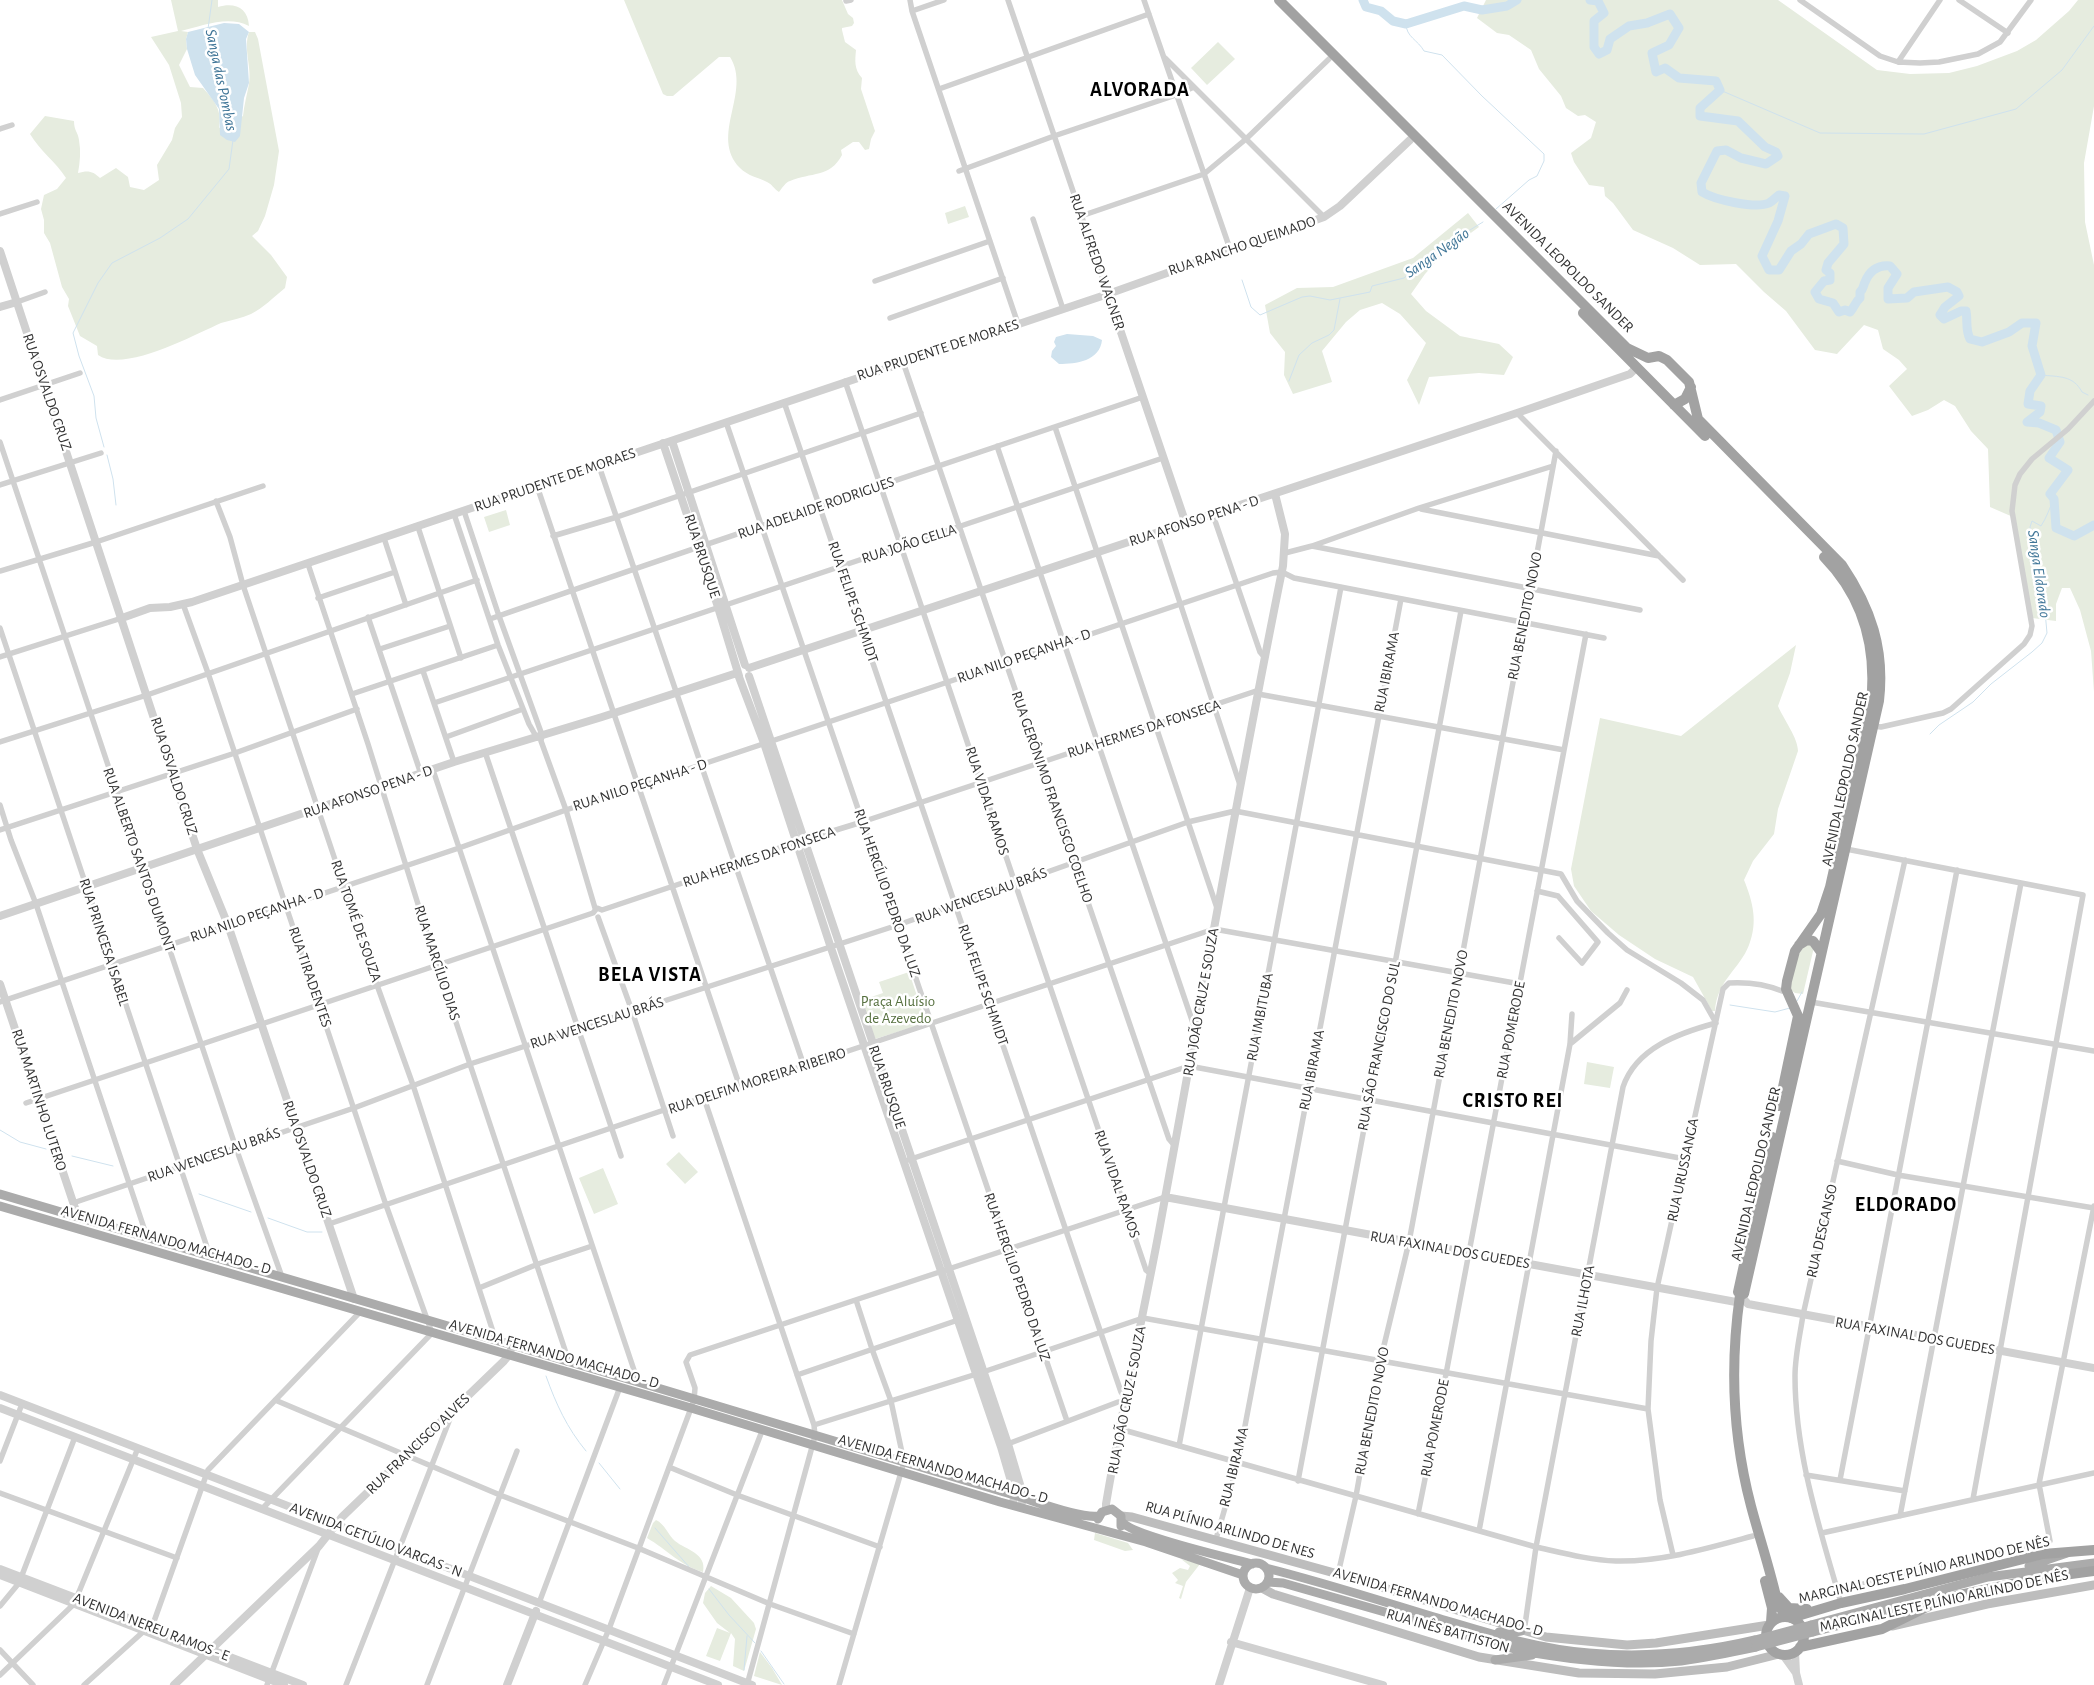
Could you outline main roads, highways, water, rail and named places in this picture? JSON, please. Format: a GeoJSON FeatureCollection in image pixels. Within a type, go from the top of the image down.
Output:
{"type":"FeatureCollection","features":[{"type":"Feature","properties":{"kind":"highway","name":"AVENIDA LEOPOLDO SANDER"},"geometry":{"type":"LineString","coordinates":[[1271,0],[1831,564],[1847,586],[1861,611],[1872,654],[1874,678],[1871,703],[1830,887],[1820,917],[1798,946],[1793,956],[1788,993],[1798,1016],[1795,1036],[1751,1227],[1738,1299],[1729,1382],[1739,1480],[1772,1608],[1770,1624]]}},
{"type":"Feature","properties":{"kind":"highway","name":"AVENIDA LEOPOLDO SANDER"},"geometry":{"type":"LineString","coordinates":[[1278,0],[1627,348],[1648,358],[1659,356],[1667,360],[1688,382],[1691,387],[1694,408],[1698,419],[1842,565],[1868,613],[1878,644],[1881,683],[1874,726],[1744,1294],[1738,1299],[1734,1394],[1739,1448],[1751,1506],[1778,1605],[1789,1617]]}},
{"type":"Feature","properties":{"kind":"highway"},"geometry":{"type":"LineString","coordinates":[[1636,368],[1648,358]]}},
{"type":"Feature","properties":{"kind":"highway"},"geometry":{"type":"LineString","coordinates":[[1674,405],[1685,399],[1691,387]]}},
{"type":"Feature","properties":{"kind":"highway"},"geometry":{"type":"LineString","coordinates":[[1798,946],[1808,940],[1813,941],[1821,952]]}},
{"type":"Feature","properties":{"kind":"highway"},"geometry":{"type":"LineString","coordinates":[[1788,993],[1797,1003],[1811,1002]]}},
{"type":"Feature","properties":{"kind":"highway","name":"MARGINAL OESTE PLÍNIO ARLINDO DE NÊS"},"geometry":{"type":"LineString","coordinates":[[1789,1617],[2043,1554],[2094,1550]]}},
{"type":"Feature","properties":{"kind":"highway"},"geometry":{"type":"LineString","coordinates":[[1882,1629],[1946,1598],[2042,1578],[2094,1571]]}},
{"type":"Feature","properties":{"kind":"highway"},"geometry":{"type":"LineString","coordinates":[[1776,1594],[1790,1608],[1801,1610],[1816,1609]]}},
{"type":"Feature","properties":{"kind":"highway"},"geometry":{"type":"LineString","coordinates":[[1789,1617],[1798,1622],[1804,1636],[1797,1650],[1781,1654],[1773,1651],[1766,1642],[1766,1633],[1770,1624],[1778,1618],[1789,1617]]}},
{"type":"Feature","properties":{"kind":"highway","name":"MARGINAL LESTE PLÍNIO ARLINDO DE NÊS"},"geometry":{"type":"LineString","coordinates":[[1797,1650],[1882,1629]]}},
{"type":"Feature","properties":{"kind":"main road","name":"AVENIDA FERNANDO MACHADO - D"},"geometry":{"type":"LineString","coordinates":[[0,1195],[496,1341],[620,1388],[693,1404],[814,1440],[904,1462],[1101,1529]]}},
{"type":"Feature","properties":{"kind":"main road","name":"AVENIDA FERNANDO MACHADO - D"},"geometry":{"type":"LineString","coordinates":[[0,1206],[509,1355],[638,1382],[762,1431],[814,1440],[901,1472],[958,1489],[1094,1517],[1099,1516]]}},
{"type":"Feature","properties":{"kind":"main road"},"geometry":{"type":"LineString","coordinates":[[73,1227],[76,1216]]}},
{"type":"Feature","properties":{"kind":"main road"},"geometry":{"type":"LineString","coordinates":[[160,1253],[163,1247],[183,1248]]}},
{"type":"Feature","properties":{"kind":"main road"},"geometry":{"type":"LineString","coordinates":[[958,1489],[961,1480]]}},
{"type":"Feature","properties":{"kind":"main road"},"geometry":{"type":"LineString","coordinates":[[1243,1575],[1101,1529],[1098,1523],[1099,1516],[1106,1509],[1117,1511],[1131,1529],[1252,1564],[1260,1564],[1266,1568],[1269,1575],[1265,1585],[1250,1588],[1245,1583],[1243,1575],[1246,1568],[1252,1564]]}},
{"type":"Feature","properties":{"kind":"main road","name":"RUA PLÍNIO ARLINDO DE NES"},"geometry":{"type":"LineString","coordinates":[[1122,1519],[1132,1517],[1216,1539],[1546,1637],[1627,1645],[1656,1643],[1770,1624]]}},
{"type":"Feature","properties":{"kind":"main road"},"geometry":{"type":"LineString","coordinates":[[1113,1533],[1119,1529],[1122,1519]]}},
{"type":"Feature","properties":{"kind":"main road"},"geometry":{"type":"LineString","coordinates":[[1812,1629],[2049,1561],[2070,1552]]}},
{"type":"Feature","properties":{"kind":"main road"},"geometry":{"type":"LineString","coordinates":[[1988,1578],[2094,1563]]}},
{"type":"Feature","properties":{"kind":"main road","name":"AVENIDA FERNANDO MACHADO - D"},"geometry":{"type":"LineString","coordinates":[[1266,1568],[1518,1642],[1589,1653],[1678,1654],[1756,1644]]}},
{"type":"Feature","properties":{"kind":"main road","name":"AVENIDA FERNANDO MACHADO - D"},"geometry":{"type":"LineString","coordinates":[[1265,1585],[1284,1583],[1518,1650],[1589,1660],[1680,1661],[1812,1629]]}},
{"type":"Feature","properties":{"kind":"main road","name":"RUA INÊS BATTISTON"},"geometry":{"type":"LineString","coordinates":[[1265,1585],[1273,1594],[1480,1657],[1579,1673],[1646,1675],[1727,1667],[1781,1654]]}},
{"type":"Feature","properties":{"kind":"main road","name":"MARGINAL LESTE PLÍNIO ARLINDO DE NÊS"},"geometry":{"type":"LineString","coordinates":[[1882,1629],[2042,1593],[2094,1585]]}},
{"type":"Feature","properties":{"kind":"main road"},"geometry":{"type":"LineString","coordinates":[[1812,1629],[1946,1598]]}},
{"type":"Feature","properties":{"kind":"main road"},"geometry":{"type":"LineString","coordinates":[[1458,1625],[1470,1625],[1508,1633],[1522,1631]]}},
{"type":"Feature","properties":{"kind":"main road"},"geometry":{"type":"LineString","coordinates":[[1495,1660],[1540,1654]]}},
{"type":"Feature","properties":{"kind":"water"},"geometry":{"type":"Polygon","coordinates":[[[224,23],[239,24],[249,32],[246,39],[249,83],[244,98],[240,136],[235,142],[227,140],[220,135],[219,109],[195,75],[186,39],[188,32],[224,23]]]}},
{"type":"Feature","properties":{"kind":"water"},"geometry":{"type":"Polygon","coordinates":[[[1067,334],[1093,336],[1102,340],[1097,353],[1080,362],[1059,364],[1051,357],[1052,351],[1056,346],[1054,342],[1056,337],[1067,334]]]}},
{"type":"Feature","properties":{"kind":"waterway","name":"Sanga das Pombas"},"geometry":{"type":"LineString","coordinates":[[208,29],[212,0]]}},
{"type":"Feature","properties":{"kind":"waterway"},"geometry":{"type":"LineString","coordinates":[[1363,0],[1366,7],[1381,11],[1393,21],[1406,24],[1464,6],[1482,10],[1507,6],[1517,0]]}},
{"type":"Feature","properties":{"kind":"waterway"},"geometry":{"type":"LineString","coordinates":[[1590,0],[1598,1],[1604,13],[1594,21],[1594,47],[1599,54],[1607,50],[1610,39],[1629,26],[1647,23],[1670,14],[1679,28],[1669,45],[1652,53],[1656,72],[1665,68],[1679,78],[1716,81],[1720,90],[1700,108],[1700,116],[1738,121],[1765,147],[1776,152],[1778,156],[1766,164],[1741,158],[1726,150],[1717,151],[1701,183],[1702,192],[1736,203],[1763,205],[1779,195],[1785,196],[1778,221],[1762,256],[1769,270],[1779,270],[1791,251],[1801,244],[1809,234],[1836,224],[1843,228],[1844,244],[1828,263],[1826,270],[1830,273],[1830,280],[1824,281],[1815,292],[1819,299],[1833,303],[1839,312],[1845,310],[1850,312],[1860,298],[1860,292],[1872,271],[1882,266],[1890,266],[1897,274],[1888,288],[1888,299],[1907,298],[1914,292],[1948,287],[1957,292],[1959,296],[1945,307],[1940,315],[1944,319],[1961,311],[1966,311],[1970,339],[1982,342],[2009,332],[2022,323],[2036,323],[2032,346],[2041,375],[2030,391],[2028,404],[2041,406],[2040,412],[2027,422],[2039,423],[2056,430],[2060,442],[2049,458],[2068,470],[2050,494],[2054,499],[2056,528],[2074,536],[2094,525]]}},
{"type":"Feature","properties":{"kind":"waterway","name":"Sanga Negão"},"geometry":{"type":"LineString","coordinates":[[1406,24],[1408,32],[1424,51],[1442,55],[1482,96],[1544,154],[1544,161],[1537,176],[1529,180],[1496,209]]}},
{"type":"Feature","properties":{"kind":"waterway"},"geometry":{"type":"LineString","coordinates":[[1720,90],[1820,133],[1924,134],[2016,109],[2062,70],[2094,26]]}},
{"type":"Feature","properties":{"kind":"waterway","name":"Sanga das Pombas"},"geometry":{"type":"LineString","coordinates":[[104,447],[96,418],[94,396],[79,356],[73,333],[98,283],[112,263],[160,238],[188,219],[229,169],[233,140]]}},
{"type":"Feature","properties":{"kind":"waterway","name":"Sanga Negão"},"geometry":{"type":"LineString","coordinates":[[1242,280],[1251,307],[1260,315],[1302,297],[1310,296],[1330,300],[1370,292],[1372,286],[1404,278],[1434,252],[1483,222]]}},
{"type":"Feature","properties":{"kind":"waterway"},"geometry":{"type":"LineString","coordinates":[[1289,381],[1299,355],[1312,343],[1329,335],[1334,330],[1340,299]]}},
{"type":"Feature","properties":{"kind":"waterway"},"geometry":{"type":"LineString","coordinates":[[2041,375],[2070,380],[2082,392],[2088,395]]}},
{"type":"Feature","properties":{"kind":"waterway","name":"Sanga das Pombas"},"geometry":{"type":"LineString","coordinates":[[107,455],[113,479],[116,505]]}},
{"type":"Feature","properties":{"kind":"waterway","name":"Sanga Eldorado"},"geometry":{"type":"LineString","coordinates":[[1930,734],[1939,725],[1973,702],[1991,684],[2042,643],[2047,633],[2043,590],[2030,527],[2032,521],[2041,526],[2054,499]]}},
{"type":"Feature","properties":{"kind":"waterway","name":"Sanga Eldorado"},"geometry":{"type":"LineString","coordinates":[[1797,1001],[1802,992]]}},
{"type":"Feature","properties":{"kind":"waterway","name":"Sanga Eldorado"},"geometry":{"type":"LineString","coordinates":[[1730,1005],[1775,1012],[1790,1008]]}},
{"type":"Feature","properties":{"kind":"waterway"},"geometry":{"type":"LineString","coordinates":[[0,1130],[20,1142],[46,1149]]}},
{"type":"Feature","properties":{"kind":"waterway"},"geometry":{"type":"LineString","coordinates":[[72,1156],[113,1166]]}},
{"type":"Feature","properties":{"kind":"waterway"},"geometry":{"type":"LineString","coordinates":[[199,1194],[251,1212]]}},
{"type":"Feature","properties":{"kind":"waterway"},"geometry":{"type":"LineString","coordinates":[[268,1218],[307,1232],[322,1232]]}},
{"type":"Feature","properties":{"kind":"waterway"},"geometry":{"type":"LineString","coordinates":[[546,1376],[573,1434],[586,1451]]}},
{"type":"Feature","properties":{"kind":"waterway"},"geometry":{"type":"LineString","coordinates":[[599,1463],[620,1489]]}},
{"type":"Feature","properties":{"kind":"waterway"},"geometry":{"type":"LineString","coordinates":[[655,1528],[690,1568]]}},
{"type":"Feature","properties":{"kind":"waterway"},"geometry":{"type":"LineString","coordinates":[[709,1589],[729,1615],[755,1643]]}},
{"type":"Feature","properties":{"kind":"waterway"},"geometry":{"type":"LineString","coordinates":[[744,1670],[747,1636]]}},
{"type":"Feature","properties":{"kind":"waterway"},"geometry":{"type":"LineString","coordinates":[[761,1651],[784,1684]]}},
{"type":"Feature","properties":{"kind":"district","name":"ALVORADA"},"geometry":{"type":"Point","coordinates":[1140,90]}},
{"type":"Feature","properties":{"kind":"district","name":"BELA VISTA"},"geometry":{"type":"Point","coordinates":[650,975]}},
{"type":"Feature","properties":{"kind":"district","name":"CRISTO REI"},"geometry":{"type":"Point","coordinates":[1513,1101]}},
{"type":"Feature","properties":{"kind":"district","name":"ELDORADO"},"geometry":{"type":"Point","coordinates":[1906,1205]}},
{"type":"Feature","properties":{"kind":"park label","name":"Praça Aluísio de Azevedo"},"geometry":{"type":"Point","coordinates":[898,1010]}}]}
